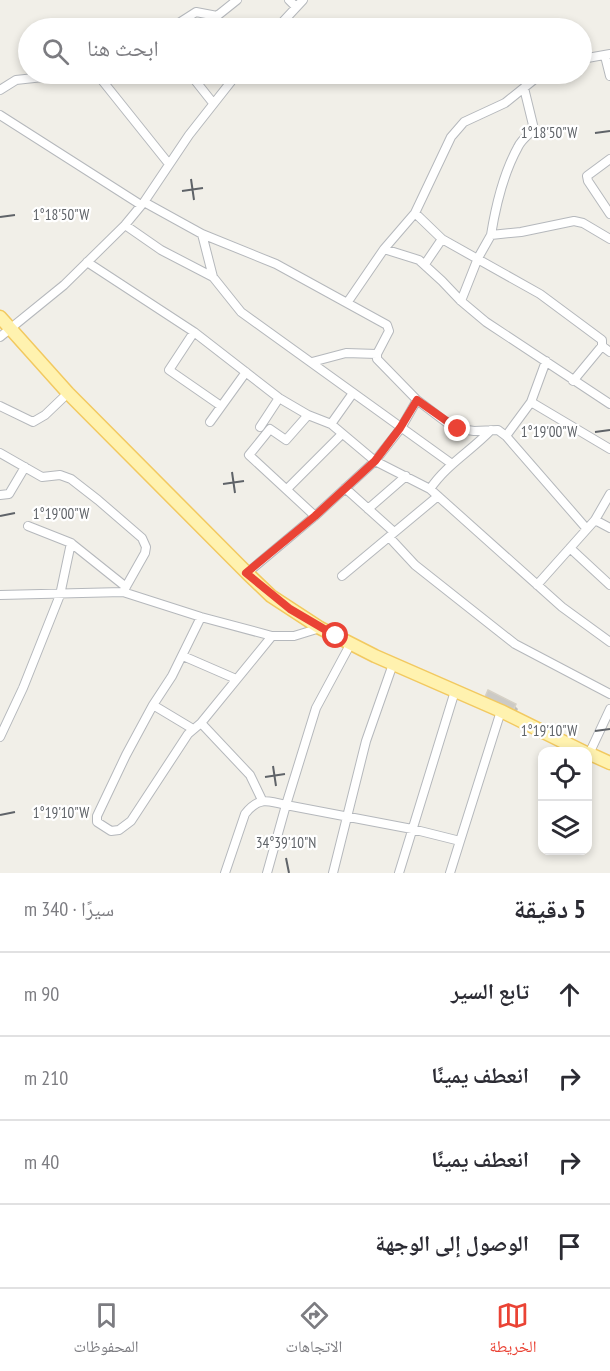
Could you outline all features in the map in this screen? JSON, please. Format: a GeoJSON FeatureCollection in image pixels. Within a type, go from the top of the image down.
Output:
{"type":"FeatureCollection","features":[{"type":"Feature","properties":{"kind":"main road"},"geometry":{"type":"LineString","coordinates":[[0,317],[68,393],[246,573],[281,603],[320,628],[393,664],[501,711],[575,747]]}},
{"type":"Feature","properties":{"kind":"main road"},"geometry":{"type":"LineString","coordinates":[[592,755],[610,763]]}},
{"type":"Feature","properties":{"kind":"street"},"geometry":{"type":"LineString","coordinates":[[187,18],[196,12],[217,16],[237,0]]}},
{"type":"Feature","properties":{"kind":"street"},"geometry":{"type":"LineString","coordinates":[[289,0],[296,7]]}},
{"type":"Feature","properties":{"kind":"street"},"geometry":{"type":"LineString","coordinates":[[286,18],[303,0]]}},
{"type":"Feature","properties":{"kind":"street"},"geometry":{"type":"LineString","coordinates":[[592,57],[607,55],[606,67],[610,76]]}},
{"type":"Feature","properties":{"kind":"street"},"geometry":{"type":"LineString","coordinates":[[0,90],[18,80]]}},
{"type":"Feature","properties":{"kind":"street"},"geometry":{"type":"LineString","coordinates":[[105,84],[168,164]]}},
{"type":"Feature","properties":{"kind":"street"},"geometry":{"type":"LineString","coordinates":[[198,84],[213,103]]}},
{"type":"Feature","properties":{"kind":"street"},"geometry":{"type":"LineString","coordinates":[[0,337],[43,303],[125,225],[229,84]]}},
{"type":"Feature","properties":{"kind":"street"},"geometry":{"type":"LineString","coordinates":[[347,303],[384,249],[415,213],[451,137],[464,122],[505,103],[529,84]]}},
{"type":"Feature","properties":{"kind":"street"},"geometry":{"type":"LineString","coordinates":[[461,301],[478,258],[491,235],[501,187],[519,145],[534,129],[524,88]]}},
{"type":"Feature","properties":{"kind":"street"},"geometry":{"type":"LineString","coordinates":[[0,115],[143,203],[202,234],[276,264],[388,327],[389,331],[377,354],[378,360],[417,400],[458,429],[498,430],[506,436],[586,528]]}},
{"type":"Feature","properties":{"kind":"street"},"geometry":{"type":"LineString","coordinates":[[610,159],[587,176],[610,214]]}},
{"type":"Feature","properties":{"kind":"street"},"geometry":{"type":"LineString","coordinates":[[415,213],[442,239],[540,294],[602,340],[602,346],[573,381]]}},
{"type":"Feature","properties":{"kind":"street"},"geometry":{"type":"LineString","coordinates":[[491,235],[521,232],[574,221],[583,223],[610,239]]}},
{"type":"Feature","properties":{"kind":"street"},"geometry":{"type":"LineString","coordinates":[[125,225],[161,250],[213,277],[241,312],[452,464]]}},
{"type":"Feature","properties":{"kind":"street"},"geometry":{"type":"LineString","coordinates":[[202,234],[213,277]]}},
{"type":"Feature","properties":{"kind":"street"},"geometry":{"type":"LineString","coordinates":[[425,264],[442,239]]}},
{"type":"Feature","properties":{"kind":"street"},"geometry":{"type":"LineString","coordinates":[[384,249],[406,255],[425,264],[461,301],[486,322],[610,404]]}},
{"type":"Feature","properties":{"kind":"street"},"geometry":{"type":"LineString","coordinates":[[87,262],[194,332],[279,398],[308,415],[331,424],[375,461],[430,489],[562,607],[610,642]]}},
{"type":"Feature","properties":{"kind":"street"},"geometry":{"type":"LineString","coordinates":[[194,332],[169,370],[221,406]]}},
{"type":"Feature","properties":{"kind":"street"},"geometry":{"type":"LineString","coordinates":[[602,346],[610,352]]}},
{"type":"Feature","properties":{"kind":"street"},"geometry":{"type":"LineString","coordinates":[[312,362],[346,353],[377,354]]}},
{"type":"Feature","properties":{"kind":"street"},"geometry":{"type":"LineString","coordinates":[[506,436],[531,402],[546,361]]}},
{"type":"Feature","properties":{"kind":"street"},"geometry":{"type":"LineString","coordinates":[[210,422],[246,372]]}},
{"type":"Feature","properties":{"kind":"street"},"geometry":{"type":"LineString","coordinates":[[0,406],[33,422],[45,415],[68,393]]}},
{"type":"Feature","properties":{"kind":"street"},"geometry":{"type":"LineString","coordinates":[[331,424],[353,393]]}},
{"type":"Feature","properties":{"kind":"street"},"geometry":{"type":"LineString","coordinates":[[260,427],[279,398]]}},
{"type":"Feature","properties":{"kind":"street"},"geometry":{"type":"LineString","coordinates":[[246,573],[315,516],[375,461],[400,428],[417,400]]}},
{"type":"Feature","properties":{"kind":"street"},"geometry":{"type":"LineString","coordinates":[[531,402],[610,449]]}},
{"type":"Feature","properties":{"kind":"street"},"geometry":{"type":"LineString","coordinates":[[308,415],[286,440],[270,429],[249,455],[315,516]]}},
{"type":"Feature","properties":{"kind":"street"},"geometry":{"type":"LineString","coordinates":[[430,489],[441,473],[491,430]]}},
{"type":"Feature","properties":{"kind":"street"},"geometry":{"type":"LineString","coordinates":[[287,489],[342,434]]}},
{"type":"Feature","properties":{"kind":"street"},"geometry":{"type":"LineString","coordinates":[[0,453],[42,477],[60,475],[71,479],[142,538],[146,548],[145,553],[125,589]]}},
{"type":"Feature","properties":{"kind":"street"},"geometry":{"type":"LineString","coordinates":[[0,495],[9,495],[25,467]]}},
{"type":"Feature","properties":{"kind":"street"},"geometry":{"type":"LineString","coordinates":[[368,509],[406,476]]}},
{"type":"Feature","properties":{"kind":"street"},"geometry":{"type":"LineString","coordinates":[[345,488],[391,534],[415,565],[515,644],[610,694]]}},
{"type":"Feature","properties":{"kind":"street"},"geometry":{"type":"LineString","coordinates":[[537,585],[595,520],[610,494]]}},
{"type":"Feature","properties":{"kind":"street"},"geometry":{"type":"LineString","coordinates":[[342,576],[438,495]]}},
{"type":"Feature","properties":{"kind":"street"},"geometry":{"type":"LineString","coordinates":[[595,520],[610,528]]}},
{"type":"Feature","properties":{"kind":"street"},"geometry":{"type":"LineString","coordinates":[[28,526],[71,543],[125,589],[201,617],[272,636],[294,636],[320,628]]}},
{"type":"Feature","properties":{"kind":"street"},"geometry":{"type":"LineString","coordinates":[[0,737],[23,688],[60,595],[71,543]]}},
{"type":"Feature","properties":{"kind":"street"},"geometry":{"type":"LineString","coordinates":[[570,548],[610,585]]}},
{"type":"Feature","properties":{"kind":"street"},"geometry":{"type":"LineString","coordinates":[[0,595],[60,595],[125,589]]}},
{"type":"Feature","properties":{"kind":"street"},"geometry":{"type":"LineString","coordinates":[[201,617],[183,656],[153,705],[97,816],[97,822],[111,831],[119,830],[131,821],[188,734],[201,723],[272,636]]}},
{"type":"Feature","properties":{"kind":"street"},"geometry":{"type":"LineString","coordinates":[[267,873],[316,708],[351,643]]}},
{"type":"Feature","properties":{"kind":"street"},"geometry":{"type":"LineString","coordinates":[[183,656],[236,679]]}},
{"type":"Feature","properties":{"kind":"street"},"geometry":{"type":"LineString","coordinates":[[333,873],[366,741],[393,664]]}},
{"type":"Feature","properties":{"kind":"street"},"geometry":{"type":"LineString","coordinates":[[399,873],[455,691]]}},
{"type":"Feature","properties":{"kind":"street"},"geometry":{"type":"LineString","coordinates":[[153,705],[193,729]]}},
{"type":"Feature","properties":{"kind":"street"},"geometry":{"type":"LineString","coordinates":[[590,747],[610,709]]}},
{"type":"Feature","properties":{"kind":"street"},"geometry":{"type":"LineString","coordinates":[[450,873],[501,711]]}},
{"type":"Feature","properties":{"kind":"street"},"geometry":{"type":"LineString","coordinates":[[201,723],[250,775],[262,800]]}},
{"type":"Feature","properties":{"kind":"street"},"geometry":{"type":"LineString","coordinates":[[225,873],[245,814],[262,800],[412,829],[460,841]]}},
{"type":"Feature","properties":{"kind":"building"},"geometry":{"type":"Polygon","coordinates":[[[488,690],[516,704],[513,711],[485,697],[488,690]]]}},
{"type":"Feature","properties":{"kind":"route"},"geometry":{"type":"LineString","coordinates":[[336,636],[271,596],[246,573],[315,516],[375,461],[400,428],[417,400],[458,429]]}}]}
